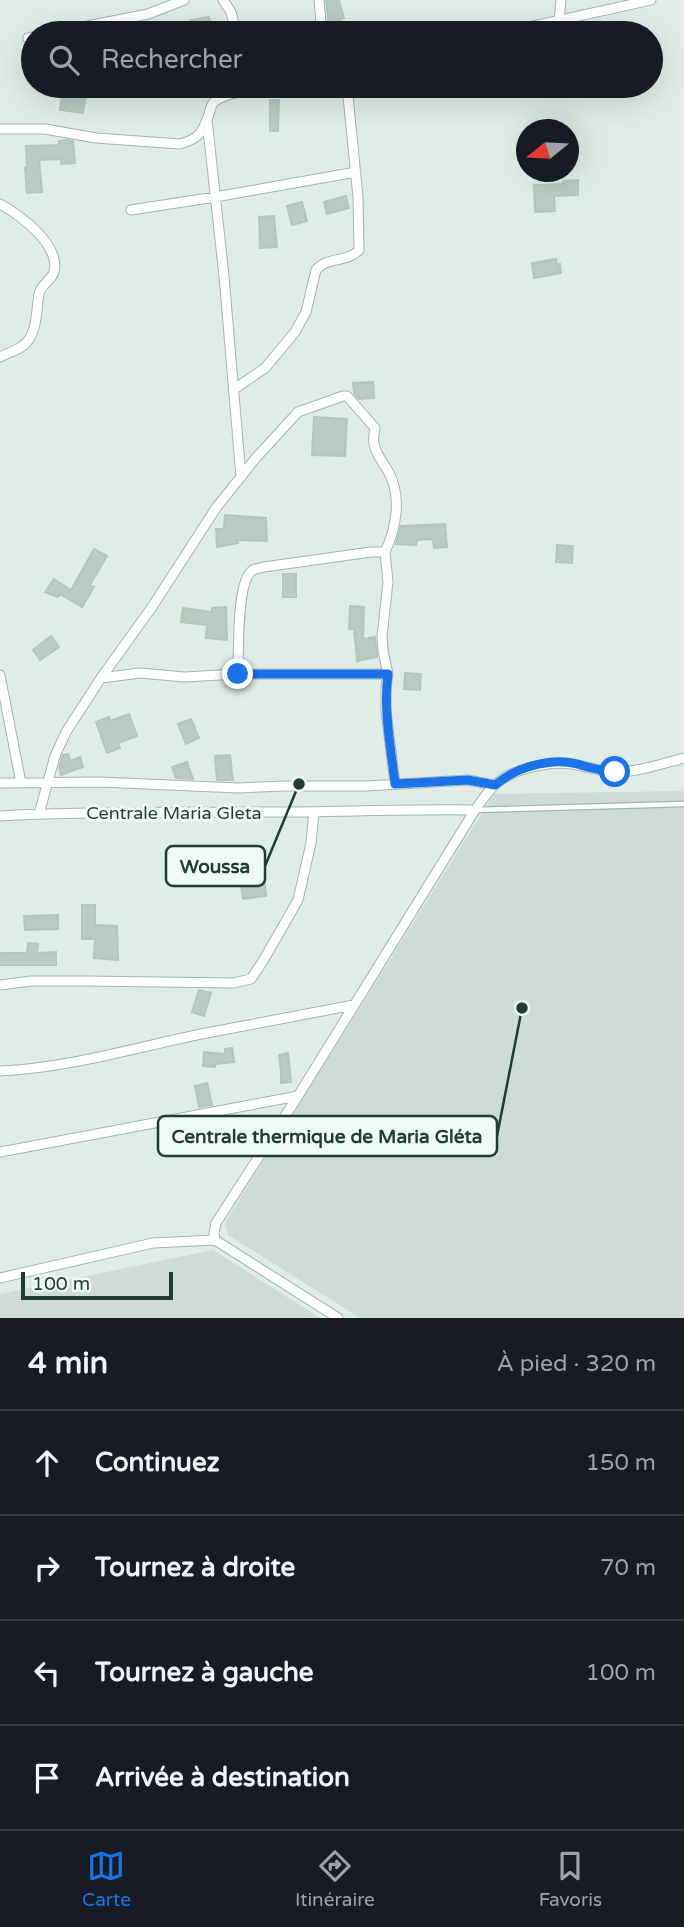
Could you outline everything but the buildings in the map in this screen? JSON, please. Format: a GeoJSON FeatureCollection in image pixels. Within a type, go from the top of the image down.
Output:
{"type":"FeatureCollection","features":[{"type":"Feature","properties":{"kind":"street"},"geometry":{"type":"LineString","coordinates":[[113,21],[148,14],[184,0]]}},
{"type":"Feature","properties":{"kind":"street"},"geometry":{"type":"LineString","coordinates":[[223,0],[233,21]]}},
{"type":"Feature","properties":{"kind":"street"},"geometry":{"type":"LineString","coordinates":[[319,0],[321,21]]}},
{"type":"Feature","properties":{"kind":"street"},"geometry":{"type":"LineString","coordinates":[[561,0],[559,21],[628,3],[651,0]]}},
{"type":"Feature","properties":{"kind":"street"},"geometry":{"type":"LineString","coordinates":[[0,129],[45,129],[96,138],[180,144],[200,135],[212,105],[221,98]]}},
{"type":"Feature","properties":{"kind":"street"},"geometry":{"type":"LineString","coordinates":[[233,390],[265,368],[295,332],[306,312],[316,270],[320,265],[327,261],[347,258],[359,250],[356,172],[348,98]]}},
{"type":"Feature","properties":{"kind":"street"},"geometry":{"type":"LineString","coordinates":[[207,120],[241,477]]}},
{"type":"Feature","properties":{"kind":"street"},"geometry":{"type":"LineString","coordinates":[[131,210],[356,172]]}},
{"type":"Feature","properties":{"kind":"street"},"geometry":{"type":"LineString","coordinates":[[0,204],[29,223],[46,243],[55,269],[51,278],[40,288],[36,321],[28,340],[23,346],[0,357]]}},
{"type":"Feature","properties":{"kind":"street"},"geometry":{"type":"LineString","coordinates":[[39,814],[55,755],[66,732],[216,508],[298,412],[343,396],[347,396],[375,428],[373,442],[394,485],[396,498],[393,536],[385,552],[388,582],[382,636],[388,674],[386,710],[395,784]]}},
{"type":"Feature","properties":{"kind":"street"},"geometry":{"type":"LineString","coordinates":[[238,674],[240,602],[245,580],[252,570],[385,552]]}},
{"type":"Feature","properties":{"kind":"street"},"geometry":{"type":"LineString","coordinates":[[101,677],[140,673],[184,677],[238,674],[388,674]]}},
{"type":"Feature","properties":{"kind":"street"},"geometry":{"type":"LineString","coordinates":[[0,675],[21,783]]}},
{"type":"Feature","properties":{"kind":"street"},"geometry":{"type":"LineString","coordinates":[[215,1240],[216,1223],[298,1097],[474,810],[495,785],[517,772],[555,762],[576,764],[592,770],[623,772],[684,758]]}},
{"type":"Feature","properties":{"kind":"street"},"geometry":{"type":"LineString","coordinates":[[0,783],[100,782],[237,788],[468,780],[495,785]]}},
{"type":"Feature","properties":{"kind":"street","name":"Centrale Maria Gleta"},"geometry":{"type":"LineString","coordinates":[[0,816],[382,809],[474,810]]}},
{"type":"Feature","properties":{"kind":"street"},"geometry":{"type":"LineString","coordinates":[[0,985],[45,981],[233,983],[251,979],[298,900],[309,852],[314,812]]}},
{"type":"Feature","properties":{"kind":"street"},"geometry":{"type":"LineString","coordinates":[[0,1071],[39,1068],[127,1052],[354,1005]]}},
{"type":"Feature","properties":{"kind":"street"},"geometry":{"type":"LineString","coordinates":[[0,1152],[298,1097]]}},
{"type":"Feature","properties":{"kind":"street"},"geometry":{"type":"LineString","coordinates":[[0,1278],[153,1243],[215,1240],[338,1318]]}},
{"type":"Feature","properties":{"kind":"lane"},"geometry":{"type":"LineString","coordinates":[[474,810],[684,804]]}},
{"type":"Feature","properties":{"kind":"shaded area"},"geometry":{"type":"Polygon","coordinates":[[[684,791],[684,1318],[360,1318],[228,1235],[225,1222],[494,794],[684,791]]]}},
{"type":"Feature","properties":{"kind":"shaded area"},"geometry":{"type":"Polygon","coordinates":[[[213,1250],[320,1318],[0,1318],[0,1294],[213,1250]]]}},
{"type":"Feature","properties":{"kind":"place","name":"Woussa"},"geometry":{"type":"Point","coordinates":[299,784]}},
{"type":"Feature","properties":{"kind":"place","name":"Centrale thermique de Maria Gléta"},"geometry":{"type":"Point","coordinates":[522,1008]}},
{"type":"Feature","properties":{"kind":"route"},"geometry":{"type":"LineString","coordinates":[[238,674],[388,674],[386,710],[395,784],[468,780],[495,785],[517,772],[555,762],[615,772]]}}]}
